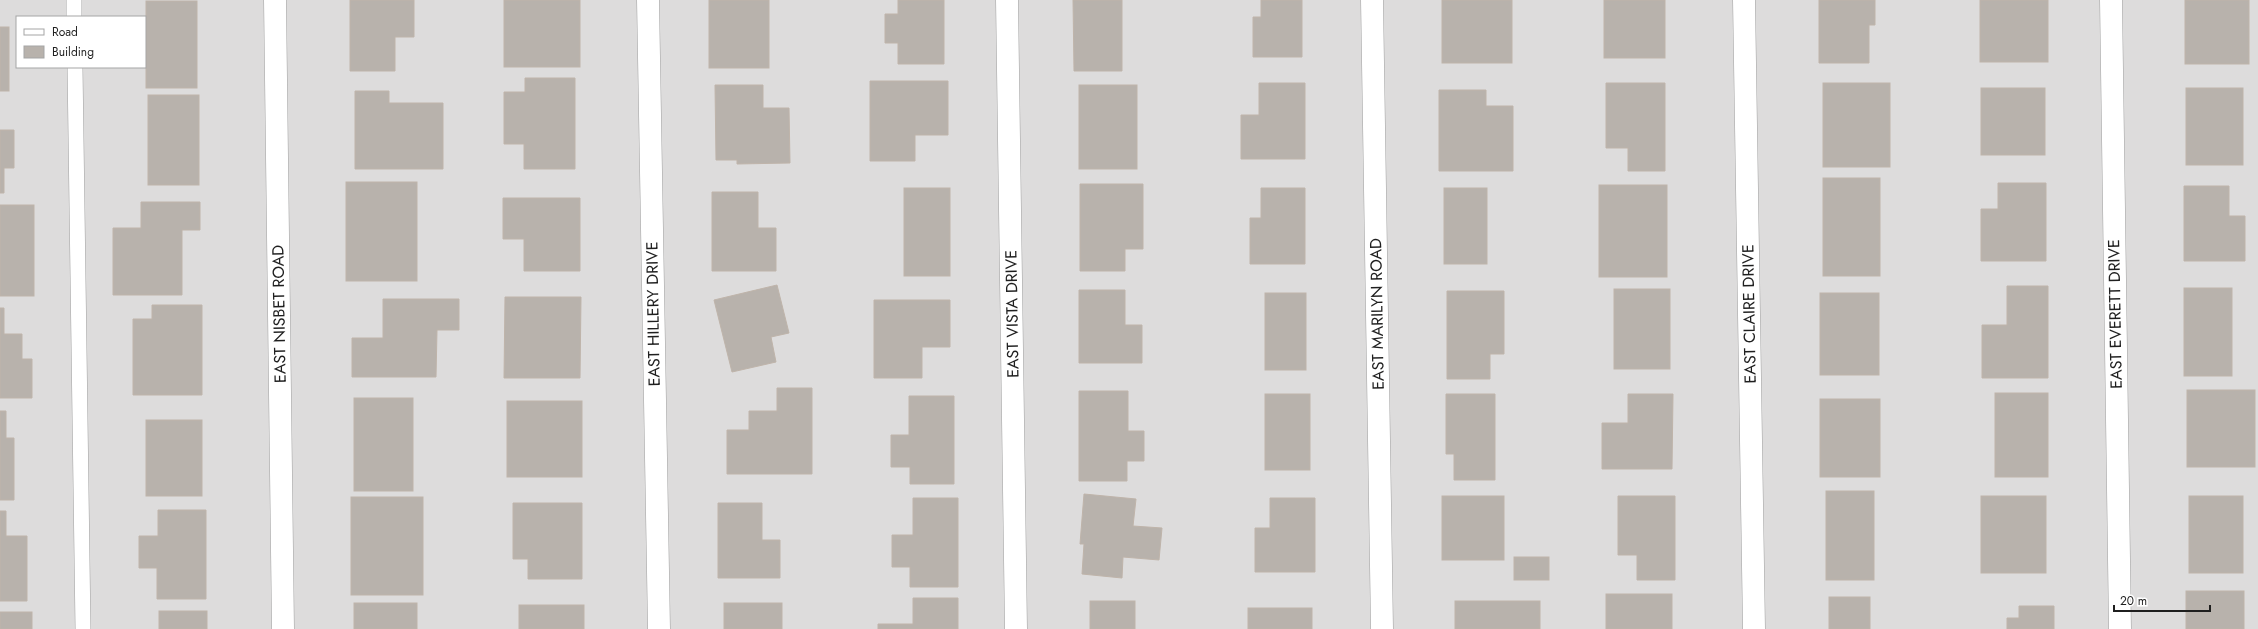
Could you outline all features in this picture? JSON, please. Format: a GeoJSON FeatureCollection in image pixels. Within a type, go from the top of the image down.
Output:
{"type":"FeatureCollection","features":[{"type":"Feature","properties":{"kind":"street","name":"EAST NISBET ROAD"},"geometry":{"type":"LineString","coordinates":[[275,0],[283,629]]}},
{"type":"Feature","properties":{"kind":"street","name":"EAST HILLERY DRIVE"},"geometry":{"type":"LineString","coordinates":[[648,0],[659,629]]}},
{"type":"Feature","properties":{"kind":"street","name":"EAST VISTA DRIVE"},"geometry":{"type":"LineString","coordinates":[[1008,0],[1016,629]]}},
{"type":"Feature","properties":{"kind":"street","name":"EAST MARILYN ROAD"},"geometry":{"type":"LineString","coordinates":[[1372,0],[1382,629]]}},
{"type":"Feature","properties":{"kind":"street","name":"EAST CLAIRE DRIVE"},"geometry":{"type":"LineString","coordinates":[[1744,0],[1754,629]]}},
{"type":"Feature","properties":{"kind":"street","name":"EAST EVERETT DRIVE"},"geometry":{"type":"LineString","coordinates":[[2111,0],[2120,629]]}},
{"type":"Feature","properties":{"kind":"lane"},"geometry":{"type":"LineString","coordinates":[[74,0],[74,16]]}},
{"type":"Feature","properties":{"kind":"lane"},"geometry":{"type":"LineString","coordinates":[[75,68],[83,629]]}},
{"type":"Feature","properties":{"kind":"shaded area"},"geometry":{"type":"Polygon","coordinates":[[[0,0],[2258,0],[2258,629],[0,629],[0,0]]]}},
{"type":"Feature","properties":{"kind":"building"},"geometry":{"type":"Polygon","coordinates":[[[350,0],[414,0],[414,37],[395,37],[395,71],[350,71],[350,0]]]}},
{"type":"Feature","properties":{"kind":"building"},"geometry":{"type":"Polygon","coordinates":[[[504,0],[580,0],[580,67],[504,67],[504,0]]]}},
{"type":"Feature","properties":{"kind":"building"},"geometry":{"type":"Polygon","coordinates":[[[709,0],[769,0],[769,68],[709,68],[709,0]]]}},
{"type":"Feature","properties":{"kind":"building"},"geometry":{"type":"Polygon","coordinates":[[[898,0],[944,0],[944,64],[898,64],[898,43],[885,43],[885,14],[898,14],[898,0]]]}},
{"type":"Feature","properties":{"kind":"building"},"geometry":{"type":"Polygon","coordinates":[[[1073,0],[1122,0],[1122,71],[1074,71],[1073,0]]]}},
{"type":"Feature","properties":{"kind":"building"},"geometry":{"type":"Polygon","coordinates":[[[1261,0],[1302,0],[1302,57],[1253,57],[1253,17],[1261,17],[1261,0]]]}},
{"type":"Feature","properties":{"kind":"building"},"geometry":{"type":"Polygon","coordinates":[[[1442,0],[1512,0],[1512,63],[1442,63],[1442,0]]]}},
{"type":"Feature","properties":{"kind":"building"},"geometry":{"type":"Polygon","coordinates":[[[1604,0],[1665,0],[1665,58],[1604,58],[1604,0]]]}},
{"type":"Feature","properties":{"kind":"building"},"geometry":{"type":"Polygon","coordinates":[[[1819,0],[1875,0],[1875,25],[1869,25],[1869,63],[1819,63],[1819,0]]]}},
{"type":"Feature","properties":{"kind":"building"},"geometry":{"type":"Polygon","coordinates":[[[1980,0],[2048,0],[2048,62],[1980,62],[1980,0]]]}},
{"type":"Feature","properties":{"kind":"building"},"geometry":{"type":"Polygon","coordinates":[[[2185,0],[2249,0],[2249,64],[2185,64],[2185,0]]]}},
{"type":"Feature","properties":{"kind":"building"},"geometry":{"type":"Polygon","coordinates":[[[146,1],[197,1],[197,88],[146,88],[146,1]]]}},
{"type":"Feature","properties":{"kind":"building"},"geometry":{"type":"Polygon","coordinates":[[[0,27],[9,27],[9,91],[0,91],[0,27]]]}},
{"type":"Feature","properties":{"kind":"building"},"geometry":{"type":"Polygon","coordinates":[[[525,78],[575,78],[575,169],[524,169],[524,144],[504,144],[504,92],[525,92],[525,78]]]}},
{"type":"Feature","properties":{"kind":"building"},"geometry":{"type":"Polygon","coordinates":[[[870,81],[948,81],[948,135],[915,135],[915,161],[870,161],[870,81]]]}},
{"type":"Feature","properties":{"kind":"building"},"geometry":{"type":"Polygon","coordinates":[[[1259,83],[1305,83],[1305,159],[1241,159],[1241,115],[1259,115],[1259,83]]]}},
{"type":"Feature","properties":{"kind":"building"},"geometry":{"type":"Polygon","coordinates":[[[1606,83],[1665,83],[1665,171],[1628,171],[1628,148],[1606,148],[1606,83]]]}},
{"type":"Feature","properties":{"kind":"building"},"geometry":{"type":"Polygon","coordinates":[[[1823,83],[1890,83],[1890,167],[1823,167],[1823,83]]]}},
{"type":"Feature","properties":{"kind":"building"},"geometry":{"type":"Polygon","coordinates":[[[715,85],[763,85],[763,108],[789,108],[790,163],[737,164],[737,160],[716,160],[715,85]]]}},
{"type":"Feature","properties":{"kind":"building"},"geometry":{"type":"Polygon","coordinates":[[[1079,85],[1137,85],[1137,169],[1079,169],[1079,85]]]}},
{"type":"Feature","properties":{"kind":"building"},"geometry":{"type":"Polygon","coordinates":[[[1981,88],[2045,88],[2045,155],[1981,155],[1981,88]]]}},
{"type":"Feature","properties":{"kind":"building"},"geometry":{"type":"Polygon","coordinates":[[[2186,88],[2243,88],[2243,165],[2186,165],[2186,88]]]}},
{"type":"Feature","properties":{"kind":"building"},"geometry":{"type":"Polygon","coordinates":[[[1439,90],[1486,90],[1486,106],[1513,106],[1513,171],[1439,171],[1439,90]]]}},
{"type":"Feature","properties":{"kind":"building"},"geometry":{"type":"Polygon","coordinates":[[[355,91],[389,91],[389,103],[443,103],[443,169],[355,169],[355,91]]]}},
{"type":"Feature","properties":{"kind":"building"},"geometry":{"type":"Polygon","coordinates":[[[148,95],[199,95],[199,185],[148,185],[148,95]]]}},
{"type":"Feature","properties":{"kind":"building"},"geometry":{"type":"Polygon","coordinates":[[[0,130],[14,130],[14,168],[4,168],[4,193],[0,193],[0,130]]]}},
{"type":"Feature","properties":{"kind":"building"},"geometry":{"type":"Polygon","coordinates":[[[1823,178],[1880,178],[1880,276],[1823,276],[1823,178]]]}},
{"type":"Feature","properties":{"kind":"building"},"geometry":{"type":"Polygon","coordinates":[[[346,182],[417,182],[417,281],[346,281],[346,182]]]}},
{"type":"Feature","properties":{"kind":"building"},"geometry":{"type":"Polygon","coordinates":[[[1998,183],[2046,183],[2046,261],[1981,261],[1981,209],[1998,209],[1998,183]]]}},
{"type":"Feature","properties":{"kind":"building"},"geometry":{"type":"Polygon","coordinates":[[[1080,184],[1143,184],[1143,249],[1125,249],[1125,271],[1080,271],[1080,184]]]}},
{"type":"Feature","properties":{"kind":"building"},"geometry":{"type":"Polygon","coordinates":[[[1599,185],[1667,185],[1667,277],[1599,277],[1599,185]]]}},
{"type":"Feature","properties":{"kind":"building"},"geometry":{"type":"Polygon","coordinates":[[[2184,186],[2229,186],[2229,216],[2245,216],[2245,261],[2184,261],[2184,186]]]}},
{"type":"Feature","properties":{"kind":"building"},"geometry":{"type":"Polygon","coordinates":[[[904,188],[950,188],[950,276],[904,276],[904,188]]]}},
{"type":"Feature","properties":{"kind":"building"},"geometry":{"type":"Polygon","coordinates":[[[1261,188],[1305,188],[1305,264],[1250,264],[1250,218],[1261,218],[1261,188]]]}},
{"type":"Feature","properties":{"kind":"building"},"geometry":{"type":"Polygon","coordinates":[[[1444,188],[1487,188],[1487,264],[1444,264],[1444,188]]]}},
{"type":"Feature","properties":{"kind":"building"},"geometry":{"type":"Polygon","coordinates":[[[712,192],[758,192],[758,228],[776,228],[776,271],[712,271],[712,192]]]}},
{"type":"Feature","properties":{"kind":"building"},"geometry":{"type":"Polygon","coordinates":[[[503,198],[580,198],[580,271],[524,271],[524,239],[503,239],[503,198]]]}},
{"type":"Feature","properties":{"kind":"building"},"geometry":{"type":"Polygon","coordinates":[[[141,202],[200,202],[200,230],[182,230],[182,295],[113,295],[113,228],[141,228],[141,202]]]}},
{"type":"Feature","properties":{"kind":"building"},"geometry":{"type":"Polygon","coordinates":[[[0,205],[34,205],[34,296],[0,296],[0,205]]]}},
{"type":"Feature","properties":{"kind":"building"},"geometry":{"type":"Polygon","coordinates":[[[777,285],[789,333],[771,337],[776,362],[732,372],[714,300],[777,285]]]}},
{"type":"Feature","properties":{"kind":"building"},"geometry":{"type":"Polygon","coordinates":[[[2007,286],[2048,286],[2048,378],[1982,378],[1982,325],[2007,325],[2007,286]]]}},
{"type":"Feature","properties":{"kind":"building"},"geometry":{"type":"Polygon","coordinates":[[[2184,288],[2232,288],[2232,376],[2184,376],[2184,288]]]}},
{"type":"Feature","properties":{"kind":"building"},"geometry":{"type":"Polygon","coordinates":[[[1614,289],[1670,289],[1670,369],[1614,369],[1614,289]]]}},
{"type":"Feature","properties":{"kind":"building"},"geometry":{"type":"Polygon","coordinates":[[[1079,290],[1125,290],[1125,325],[1142,325],[1142,363],[1079,363],[1079,290]]]}},
{"type":"Feature","properties":{"kind":"building"},"geometry":{"type":"Polygon","coordinates":[[[1447,291],[1504,291],[1504,354],[1490,354],[1490,379],[1447,379],[1447,291]]]}},
{"type":"Feature","properties":{"kind":"building"},"geometry":{"type":"Polygon","coordinates":[[[1265,293],[1306,293],[1306,370],[1265,370],[1265,293]]]}},
{"type":"Feature","properties":{"kind":"building"},"geometry":{"type":"Polygon","coordinates":[[[1820,293],[1879,293],[1879,375],[1820,375],[1820,293]]]}},
{"type":"Feature","properties":{"kind":"building"},"geometry":{"type":"Polygon","coordinates":[[[505,297],[581,297],[580,378],[504,378],[505,297]]]}},
{"type":"Feature","properties":{"kind":"building"},"geometry":{"type":"Polygon","coordinates":[[[383,299],[459,299],[459,330],[437,330],[436,377],[352,377],[352,338],[383,338],[383,299]]]}},
{"type":"Feature","properties":{"kind":"building"},"geometry":{"type":"Polygon","coordinates":[[[874,300],[950,300],[950,347],[922,347],[922,378],[874,378],[874,300]]]}},
{"type":"Feature","properties":{"kind":"building"},"geometry":{"type":"Polygon","coordinates":[[[152,305],[202,305],[202,395],[133,395],[133,319],[152,319],[152,305]]]}},
{"type":"Feature","properties":{"kind":"building"},"geometry":{"type":"Polygon","coordinates":[[[0,308],[4,308],[4,334],[22,334],[22,359],[32,359],[32,398],[0,398],[0,308]]]}},
{"type":"Feature","properties":{"kind":"building"},"geometry":{"type":"Polygon","coordinates":[[[777,388],[812,388],[812,474],[727,474],[727,430],[749,430],[749,411],[777,411],[777,388]]]}},
{"type":"Feature","properties":{"kind":"building"},"geometry":{"type":"Polygon","coordinates":[[[2187,390],[2255,390],[2255,467],[2187,467],[2187,390]]]}},
{"type":"Feature","properties":{"kind":"building"},"geometry":{"type":"Polygon","coordinates":[[[1079,391],[1128,391],[1128,431],[1144,431],[1144,461],[1127,461],[1127,481],[1079,481],[1079,391]]]}},
{"type":"Feature","properties":{"kind":"building"},"geometry":{"type":"Polygon","coordinates":[[[1995,393],[2048,393],[2048,477],[1995,477],[1995,393]]]}},
{"type":"Feature","properties":{"kind":"building"},"geometry":{"type":"Polygon","coordinates":[[[1265,394],[1310,394],[1310,470],[1265,470],[1265,394]]]}},
{"type":"Feature","properties":{"kind":"building"},"geometry":{"type":"Polygon","coordinates":[[[1446,394],[1495,394],[1495,480],[1454,480],[1454,454],[1446,454],[1446,394]]]}},
{"type":"Feature","properties":{"kind":"building"},"geometry":{"type":"Polygon","coordinates":[[[1628,394],[1673,394],[1672,469],[1602,469],[1602,423],[1628,423],[1628,394]]]}},
{"type":"Feature","properties":{"kind":"building"},"geometry":{"type":"Polygon","coordinates":[[[909,396],[954,396],[954,484],[910,484],[910,467],[891,467],[891,435],[909,435],[909,396]]]}},
{"type":"Feature","properties":{"kind":"building"},"geometry":{"type":"Polygon","coordinates":[[[354,398],[413,398],[413,491],[354,491],[354,398]]]}},
{"type":"Feature","properties":{"kind":"building"},"geometry":{"type":"Polygon","coordinates":[[[1820,399],[1880,399],[1880,477],[1820,477],[1820,399]]]}},
{"type":"Feature","properties":{"kind":"building"},"geometry":{"type":"Polygon","coordinates":[[[507,401],[582,401],[582,477],[507,477],[507,401]]]}},
{"type":"Feature","properties":{"kind":"building"},"geometry":{"type":"Polygon","coordinates":[[[0,411],[6,411],[6,438],[14,438],[14,500],[0,500],[0,411]]]}},
{"type":"Feature","properties":{"kind":"building"},"geometry":{"type":"Polygon","coordinates":[[[146,420],[202,420],[202,496],[146,496],[146,420]]]}},
{"type":"Feature","properties":{"kind":"building"},"geometry":{"type":"Polygon","coordinates":[[[1826,491],[1874,491],[1874,580],[1826,580],[1826,491]]]}},
{"type":"Feature","properties":{"kind":"building"},"geometry":{"type":"Polygon","coordinates":[[[1084,494],[1136,499],[1133,526],[1162,528],[1159,560],[1123,557],[1122,578],[1082,574],[1084,544],[1080,544],[1084,494]]]}},
{"type":"Feature","properties":{"kind":"building"},"geometry":{"type":"Polygon","coordinates":[[[1442,496],[1504,496],[1504,560],[1442,560],[1442,496]]]}},
{"type":"Feature","properties":{"kind":"building"},"geometry":{"type":"Polygon","coordinates":[[[1618,496],[1675,496],[1675,580],[1637,580],[1637,555],[1618,555],[1618,496]]]}},
{"type":"Feature","properties":{"kind":"building"},"geometry":{"type":"Polygon","coordinates":[[[1981,496],[2046,496],[2046,573],[1981,573],[1981,496]]]}},
{"type":"Feature","properties":{"kind":"building"},"geometry":{"type":"Polygon","coordinates":[[[2189,496],[2243,496],[2243,573],[2189,573],[2189,496]]]}},
{"type":"Feature","properties":{"kind":"building"},"geometry":{"type":"Polygon","coordinates":[[[351,497],[423,497],[423,595],[351,595],[351,497]]]}},
{"type":"Feature","properties":{"kind":"building"},"geometry":{"type":"Polygon","coordinates":[[[913,498],[958,498],[958,587],[910,587],[910,567],[892,567],[892,535],[913,535],[913,498]]]}},
{"type":"Feature","properties":{"kind":"building"},"geometry":{"type":"Polygon","coordinates":[[[1270,498],[1315,498],[1315,572],[1255,572],[1255,528],[1270,528],[1270,498]]]}},
{"type":"Feature","properties":{"kind":"building"},"geometry":{"type":"Polygon","coordinates":[[[513,503],[582,503],[582,579],[528,579],[528,559],[513,559],[513,503]]]}},
{"type":"Feature","properties":{"kind":"building"},"geometry":{"type":"Polygon","coordinates":[[[718,503],[762,503],[762,540],[780,540],[780,578],[718,578],[718,503]]]}},
{"type":"Feature","properties":{"kind":"building"},"geometry":{"type":"Polygon","coordinates":[[[158,510],[206,510],[206,599],[157,599],[157,568],[139,568],[139,536],[158,536],[158,510]]]}},
{"type":"Feature","properties":{"kind":"building"},"geometry":{"type":"Polygon","coordinates":[[[0,511],[6,511],[6,536],[27,536],[27,601],[0,601],[0,511]]]}},
{"type":"Feature","properties":{"kind":"building"},"geometry":{"type":"Polygon","coordinates":[[[1514,557],[1549,557],[1549,580],[1514,580],[1514,557]]]}},
{"type":"Feature","properties":{"kind":"building"},"geometry":{"type":"Polygon","coordinates":[[[2186,591],[2244,591],[2244,629],[2186,629],[2186,591]]]}},
{"type":"Feature","properties":{"kind":"building"},"geometry":{"type":"Polygon","coordinates":[[[1606,594],[1672,594],[1672,629],[1606,629],[1606,594]]]}},
{"type":"Feature","properties":{"kind":"building"},"geometry":{"type":"Polygon","coordinates":[[[1829,597],[1870,597],[1870,629],[1829,629],[1829,597]]]}},
{"type":"Feature","properties":{"kind":"building"},"geometry":{"type":"Polygon","coordinates":[[[913,598],[958,598],[958,629],[878,629],[878,624],[913,624],[913,598]]]}},
{"type":"Feature","properties":{"kind":"building"},"geometry":{"type":"Polygon","coordinates":[[[1090,601],[1135,601],[1135,629],[1090,629],[1090,601]]]}},
{"type":"Feature","properties":{"kind":"building"},"geometry":{"type":"Polygon","coordinates":[[[1455,601],[1540,601],[1540,629],[1455,629],[1455,601]]]}},
{"type":"Feature","properties":{"kind":"building"},"geometry":{"type":"Polygon","coordinates":[[[354,603],[417,603],[417,629],[354,629],[354,603]]]}},
{"type":"Feature","properties":{"kind":"building"},"geometry":{"type":"Polygon","coordinates":[[[724,603],[782,603],[782,629],[724,629],[724,603]]]}},
{"type":"Feature","properties":{"kind":"building"},"geometry":{"type":"Polygon","coordinates":[[[519,605],[584,605],[584,629],[519,629],[519,605]]]}},
{"type":"Feature","properties":{"kind":"building"},"geometry":{"type":"Polygon","coordinates":[[[2019,606],[2054,606],[2054,629],[2007,629],[2007,618],[2019,618],[2019,606]]]}},
{"type":"Feature","properties":{"kind":"building"},"geometry":{"type":"Polygon","coordinates":[[[1248,608],[1312,608],[1312,629],[1248,629],[1248,608]]]}},
{"type":"Feature","properties":{"kind":"building"},"geometry":{"type":"Polygon","coordinates":[[[159,611],[207,611],[207,629],[159,629],[159,611]]]}},
{"type":"Feature","properties":{"kind":"building"},"geometry":{"type":"Polygon","coordinates":[[[0,612],[32,612],[32,629],[0,629],[0,612]]]}}]}
